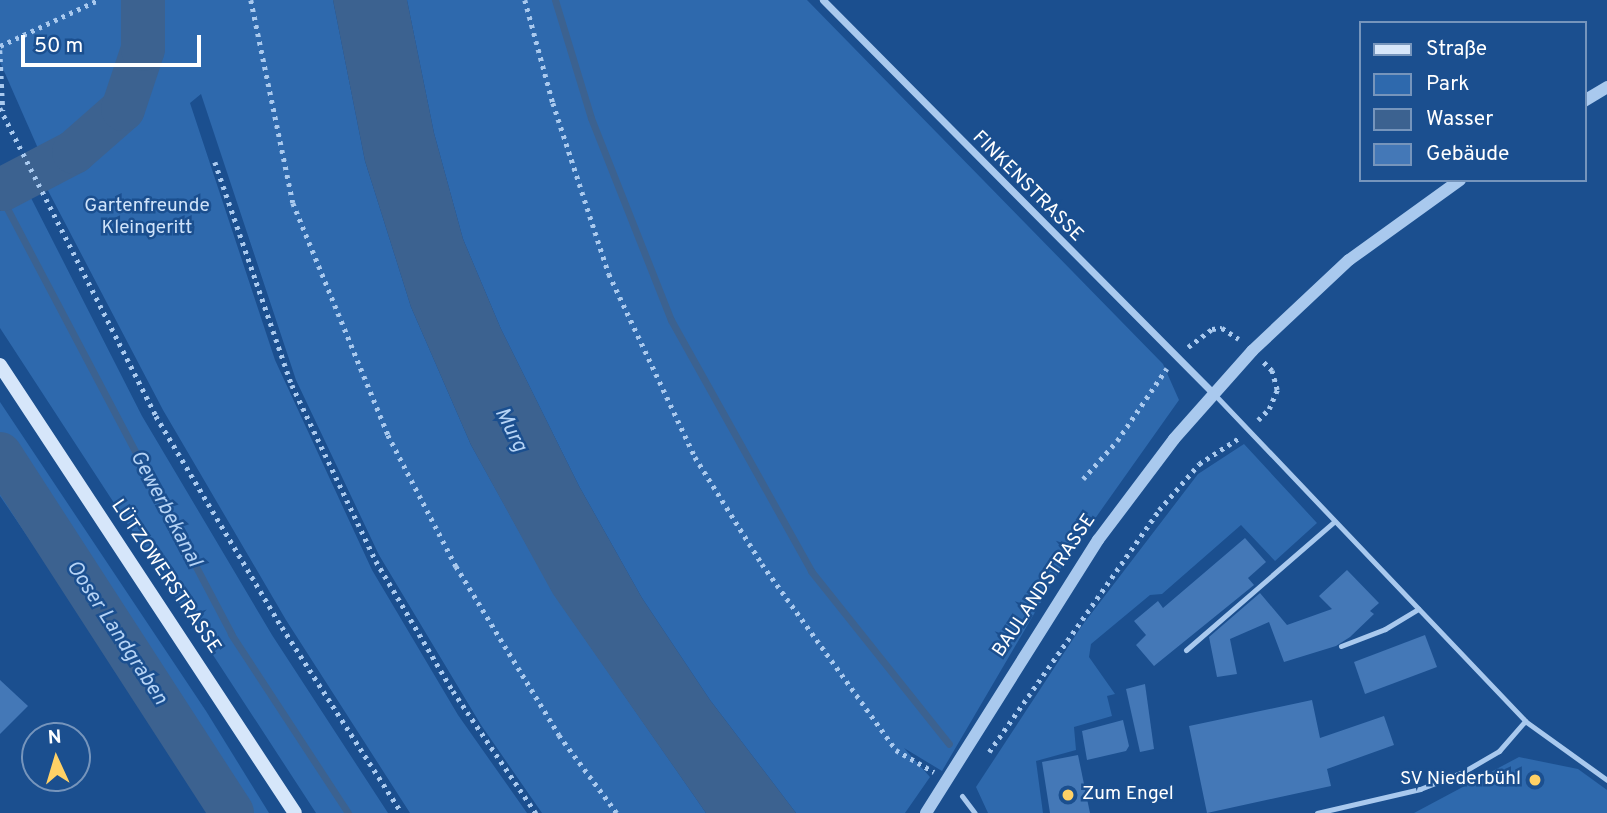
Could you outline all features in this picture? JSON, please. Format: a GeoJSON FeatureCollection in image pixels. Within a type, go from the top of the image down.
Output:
{"type":"FeatureCollection","features":[{"type":"Feature","properties":{"kind":"main road","name":"LÜTZOWERSTRASSE"},"geometry":{"type":"LineString","coordinates":[[0,365],[295,813]]}},
{"type":"Feature","properties":{"kind":"street","name":"FINKENSTRASSE"},"geometry":{"type":"LineString","coordinates":[[823,0],[1213,393]]}},
{"type":"Feature","properties":{"kind":"street"},"geometry":{"type":"LineString","coordinates":[[1586,100],[1607,87]]}},
{"type":"Feature","properties":{"kind":"street","name":"BAULANDSTRASSE"},"geometry":{"type":"LineString","coordinates":[[926,813],[1098,540],[1213,393],[1252,351],[1349,260],[1457,182]]}},
{"type":"Feature","properties":{"kind":"lane"},"geometry":{"type":"LineString","coordinates":[[1213,393],[1525,721],[1607,780]]}},
{"type":"Feature","properties":{"kind":"lane"},"geometry":{"type":"LineString","coordinates":[[1186,650],[1334,522]]}},
{"type":"Feature","properties":{"kind":"lane"},"geometry":{"type":"LineString","coordinates":[[1341,646],[1385,629],[1418,609]]}},
{"type":"Feature","properties":{"kind":"lane"},"geometry":{"type":"LineString","coordinates":[[1317,813],[1420,789],[1463,772],[1499,751],[1525,721]]}},
{"type":"Feature","properties":{"kind":"lane"},"geometry":{"type":"LineString","coordinates":[[962,796],[975,813]]}},
{"type":"Feature","properties":{"kind":"path"},"geometry":{"type":"LineString","coordinates":[[97,0],[0,48],[6,99],[1,111],[156,416],[282,627],[402,813]]}},
{"type":"Feature","properties":{"kind":"path"},"geometry":{"type":"LineString","coordinates":[[251,0],[293,203],[388,435],[456,566],[559,735],[617,813]]}},
{"type":"Feature","properties":{"kind":"path"},"geometry":{"type":"LineString","coordinates":[[525,0],[553,103],[609,274],[695,457],[762,564],[896,750],[947,780]]}},
{"type":"Feature","properties":{"kind":"path"},"geometry":{"type":"LineString","coordinates":[[215,162],[292,385],[376,561],[453,691],[536,813]]}},
{"type":"Feature","properties":{"kind":"path"},"geometry":{"type":"LineString","coordinates":[[986,757],[1093,599],[1159,510],[1199,464],[1226,449],[1269,409],[1277,390],[1272,371],[1232,332],[1212,329],[1175,357],[1117,440],[1083,479]]}},
{"type":"Feature","properties":{"kind":"green space"},"geometry":{"type":"Polygon","coordinates":[[[0,0],[136,0],[135,48],[119,102],[82,139],[44,162],[0,62],[0,0]]]}},
{"type":"Feature","properties":{"kind":"green space","name":"Gartenfreunde Kleingeritt"},"geometry":{"type":"Polygon","coordinates":[[[151,0],[333,0],[365,161],[411,307],[471,445],[554,594],[706,813],[542,813],[481,725],[379,555],[296,380],[201,94],[190,103],[275,360],[372,570],[458,715],[527,813],[410,813],[286,620],[163,410],[43,181],[113,137],[129,112],[144,82],[153,29],[151,0]]]}},
{"type":"Feature","properties":{"kind":"green space"},"geometry":{"type":"Polygon","coordinates":[[[407,0],[807,0],[1163,364],[1179,400],[1065,561],[942,771],[904,748],[930,777],[905,813],[796,813],[710,700],[642,598],[579,486],[501,329],[463,239],[434,133],[407,0]]]}},
{"type":"Feature","properties":{"kind":"green space"},"geometry":{"type":"Polygon","coordinates":[[[28,192],[142,416],[272,635],[388,813],[316,813],[0,328],[0,211],[28,192]]]}},
{"type":"Feature","properties":{"kind":"green space"},"geometry":{"type":"Polygon","coordinates":[[[0,402],[206,711],[269,813],[216,813],[0,496],[0,402]]]}},
{"type":"Feature","properties":{"kind":"green space"},"geometry":{"type":"Polygon","coordinates":[[[1244,444],[1317,523],[1275,561],[1241,525],[1162,594],[1150,595],[1091,644],[1089,657],[1115,694],[1107,696],[1112,716],[1074,727],[1076,750],[1036,761],[1043,813],[988,813],[976,787],[1081,627],[1198,474],[1244,444]]]}},
{"type":"Feature","properties":{"kind":"green space","name":"SV Niederbühl"},"geometry":{"type":"Polygon","coordinates":[[[1519,757],[1578,769],[1607,790],[1607,813],[1414,813],[1519,757]]]}},
{"type":"Feature","properties":{"kind":"water","name":"Murg"},"geometry":{"type":"Polygon","coordinates":[[[333,0],[407,0],[434,133],[463,239],[501,329],[579,486],[642,598],[710,700],[796,813],[706,813],[553,594],[471,445],[411,307],[365,161],[333,0]]]}},
{"type":"Feature","properties":{"kind":"building"},"geometry":{"type":"Polygon","coordinates":[[[1245,538],[1266,562],[1248,578],[1254,585],[1154,666],[1136,645],[1146,635],[1134,621],[1158,601],[1163,608],[1245,538]]]}},
{"type":"Feature","properties":{"kind":"building"},"geometry":{"type":"Polygon","coordinates":[[[1347,570],[1379,603],[1370,611],[1374,614],[1350,637],[1336,646],[1284,662],[1269,622],[1230,639],[1237,674],[1217,677],[1209,637],[1260,593],[1287,625],[1332,609],[1319,596],[1347,570]]]}},
{"type":"Feature","properties":{"kind":"building"},"geometry":{"type":"Polygon","coordinates":[[[1425,635],[1437,667],[1365,694],[1354,662],[1425,635]]]}},
{"type":"Feature","properties":{"kind":"building"},"geometry":{"type":"Polygon","coordinates":[[[0,680],[28,706],[0,734],[0,680]]]}},
{"type":"Feature","properties":{"kind":"building"},"geometry":{"type":"Polygon","coordinates":[[[1145,684],[1154,749],[1140,752],[1126,689],[1145,684]]]}},
{"type":"Feature","properties":{"kind":"building"},"geometry":{"type":"Polygon","coordinates":[[[1312,700],[1320,738],[1384,716],[1394,745],[1327,769],[1331,786],[1207,813],[1189,726],[1312,700]]]}},
{"type":"Feature","properties":{"kind":"building"},"geometry":{"type":"Polygon","coordinates":[[[1123,720],[1129,746],[1126,751],[1087,760],[1082,731],[1123,720]]]}},
{"type":"Feature","properties":{"kind":"building","name":"Zum Engel"},"geometry":{"type":"Polygon","coordinates":[[[1078,755],[1090,813],[1050,813],[1042,762],[1078,755]]]}},
{"type":"Feature","properties":{"kind":"waterway"},"geometry":{"type":"LineString","coordinates":[[3,189],[74,152],[123,109],[143,49],[143,0]]}},
{"type":"Feature","properties":{"kind":"waterway"},"geometry":{"type":"LineString","coordinates":[[555,0],[591,118],[671,320],[811,571],[949,744]]}},
{"type":"Feature","properties":{"kind":"waterway","name":"Gewerbekanal"},"geometry":{"type":"LineString","coordinates":[[0,195],[231,634],[348,813]]}},
{"type":"Feature","properties":{"kind":"waterway","name":"Ooser Landgraben"},"geometry":{"type":"LineString","coordinates":[[0,454],[232,813]]}},
{"type":"Feature","properties":{"kind":"place","name":"SV Niederbühl"},"geometry":{"type":"Point","coordinates":[1535,780]}},
{"type":"Feature","properties":{"kind":"place","name":"Zum Engel"},"geometry":{"type":"Point","coordinates":[1068,795]}}]}
